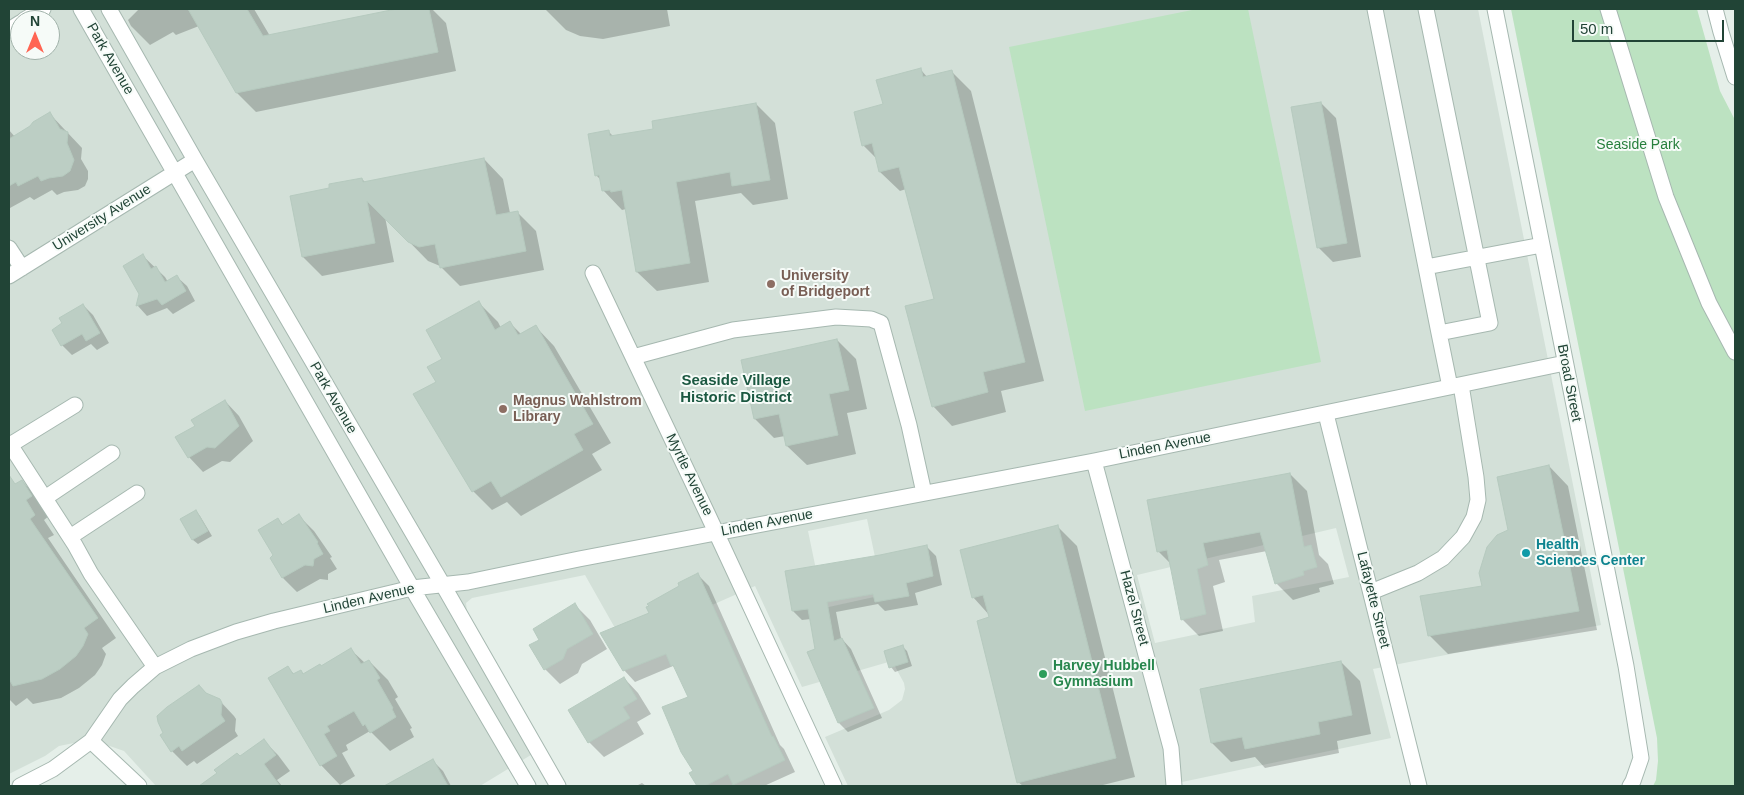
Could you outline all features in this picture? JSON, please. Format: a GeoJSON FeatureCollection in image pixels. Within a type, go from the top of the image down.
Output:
{"type":"FeatureCollection","features":[{"type":"Feature","properties":{"kind":"street","name":"Park Avenue"},"geometry":{"type":"LineString","coordinates":[[81,9],[176,172],[412,588],[528,786]]}},
{"type":"Feature","properties":{"kind":"street","name":"Park Avenue"},"geometry":{"type":"LineString","coordinates":[[109,9],[558,786]]}},
{"type":"Feature","properties":{"kind":"street"},"geometry":{"type":"LineString","coordinates":[[1371,592],[1418,573],[1443,558],[1463,537],[1474,517],[1478,500],[1476,477],[1456,386],[1439,332],[1375,9]]}},
{"type":"Feature","properties":{"kind":"street"},"geometry":{"type":"LineString","coordinates":[[1426,9],[1490,323],[1439,332]]}},
{"type":"Feature","properties":{"kind":"street","name":"Broad Street"},"geometry":{"type":"LineString","coordinates":[[1495,9],[1626,666],[1641,758],[1630,786]]}},
{"type":"Feature","properties":{"kind":"street"},"geometry":{"type":"LineString","coordinates":[[1608,9],[1666,197],[1709,304],[1735,352]]}},
{"type":"Feature","properties":{"kind":"street"},"geometry":{"type":"LineString","coordinates":[[1715,9],[1735,77]]}},
{"type":"Feature","properties":{"kind":"street","name":"University Avenue"},"geometry":{"type":"LineString","coordinates":[[9,276],[195,160]]}},
{"type":"Feature","properties":{"kind":"street"},"geometry":{"type":"LineString","coordinates":[[1426,266],[1542,245]]}},
{"type":"Feature","properties":{"kind":"street"},"geometry":{"type":"LineString","coordinates":[[9,248],[22,268]]}},
{"type":"Feature","properties":{"kind":"street","name":"Myrtle Avenue"},"geometry":{"type":"LineString","coordinates":[[592,273],[716,532],[834,786]]}},
{"type":"Feature","properties":{"kind":"street"},"geometry":{"type":"LineString","coordinates":[[633,357],[733,330],[836,317],[871,319],[880,323],[909,425],[924,493]]}},
{"type":"Feature","properties":{"kind":"street","name":"Linden Avenue"},"geometry":{"type":"LineString","coordinates":[[20,786],[53,769],[92,741],[120,699],[155,667],[192,649],[236,632],[274,621],[412,588],[468,582],[716,532],[1094,461],[1565,363]]}},
{"type":"Feature","properties":{"kind":"street"},"geometry":{"type":"LineString","coordinates":[[75,405],[9,444],[92,574],[155,667]]}},
{"type":"Feature","properties":{"kind":"street","name":"Lafayette Street"},"geometry":{"type":"LineString","coordinates":[[1326,414],[1419,786]]}},
{"type":"Feature","properties":{"kind":"street"},"geometry":{"type":"LineString","coordinates":[[45,498],[112,453]]}},
{"type":"Feature","properties":{"kind":"street","name":"Hazel Street"},"geometry":{"type":"LineString","coordinates":[[1094,461],[1171,748],[1174,786]]}},
{"type":"Feature","properties":{"kind":"street"},"geometry":{"type":"LineString","coordinates":[[70,537],[136,493]]}},
{"type":"Feature","properties":{"kind":"street"},"geometry":{"type":"LineString","coordinates":[[92,741],[139,786]]}},
{"type":"Feature","properties":{"kind":"shaded area","name":"University of Bridgeport"},"geometry":{"type":"Polygon","coordinates":[[[9,9],[1478,9],[1601,625],[1373,669],[1391,738],[1163,786],[848,786],[825,737],[889,710],[902,700],[905,689],[904,683],[892,661],[802,687],[755,586],[624,644],[585,575],[472,598],[466,603],[467,612],[544,747],[480,786],[156,786],[124,751],[104,744],[74,743],[59,746],[45,756],[9,774],[9,9]],[[867,519],[808,531],[824,608],[883,595],[867,519]],[[1336,528],[1137,575],[1155,643],[1255,622],[1252,596],[1349,577],[1336,528]]]}},
{"type":"Feature","properties":{"kind":"green space"},"geometry":{"type":"Polygon","coordinates":[[[1197,9],[1248,9],[1321,362],[1085,411],[1009,47],[1197,9]]]}},
{"type":"Feature","properties":{"kind":"green space","name":"Seaside Park"},"geometry":{"type":"Polygon","coordinates":[[[1511,9],[1697,9],[1720,91],[1735,120],[1735,786],[1653,786],[1656,780],[1658,761],[1657,738],[1511,9]]]}},
{"type":"Feature","properties":{"kind":"building"},"geometry":{"type":"Polygon","coordinates":[[[188,9],[247,9],[263,36],[396,9],[429,9],[438,52],[236,93],[188,9]]]}},
{"type":"Feature","properties":{"kind":"building"},"geometry":{"type":"Polygon","coordinates":[[[921,68],[923,77],[952,70],[1025,362],[983,372],[988,392],[932,407],[905,306],[934,299],[899,167],[879,172],[872,143],[862,146],[854,112],[883,104],[876,80],[921,68]]]}},
{"type":"Feature","properties":{"kind":"building"},"geometry":{"type":"Polygon","coordinates":[[[1321,102],[1347,243],[1317,248],[1291,107],[1321,102]]]}},
{"type":"Feature","properties":{"kind":"building"},"geometry":{"type":"Polygon","coordinates":[[[756,103],[770,180],[732,186],[730,172],[676,182],[690,263],[636,272],[622,190],[602,191],[599,175],[595,176],[588,134],[609,130],[610,136],[653,129],[652,121],[756,103]]]}},
{"type":"Feature","properties":{"kind":"building"},"geometry":{"type":"Polygon","coordinates":[[[50,112],[60,129],[68,132],[67,143],[74,160],[70,171],[63,176],[41,181],[38,176],[18,186],[16,182],[9,186],[9,139],[50,112]]]}},
{"type":"Feature","properties":{"kind":"building"},"geometry":{"type":"Polygon","coordinates":[[[484,158],[496,215],[518,211],[526,251],[440,268],[435,244],[419,247],[408,242],[367,201],[375,243],[302,257],[290,196],[329,188],[329,184],[362,178],[363,182],[484,158]]]}},
{"type":"Feature","properties":{"kind":"building"},"geometry":{"type":"Polygon","coordinates":[[[143,254],[151,269],[156,266],[165,282],[177,275],[186,291],[162,305],[157,299],[136,306],[139,294],[123,266],[143,254]]]}},
{"type":"Feature","properties":{"kind":"building","name":"Magnus Wahlstrom Library"},"geometry":{"type":"Polygon","coordinates":[[[479,301],[495,330],[510,321],[518,335],[536,325],[593,424],[574,434],[583,450],[501,497],[491,481],[472,492],[413,394],[436,382],[427,367],[442,359],[426,330],[479,301]]]}},
{"type":"Feature","properties":{"kind":"building"},"geometry":{"type":"Polygon","coordinates":[[[83,304],[100,333],[86,341],[82,334],[61,346],[52,330],[62,323],[59,318],[83,304]]]}},
{"type":"Feature","properties":{"kind":"building"},"geometry":{"type":"Polygon","coordinates":[[[837,339],[849,390],[829,394],[838,435],[786,446],[779,414],[754,419],[741,360],[837,339]]]}},
{"type":"Feature","properties":{"kind":"building"},"geometry":{"type":"Polygon","coordinates":[[[225,400],[239,426],[215,448],[207,447],[188,458],[175,437],[195,426],[191,420],[225,400]]]}},
{"type":"Feature","properties":{"kind":"building","name":"Health Sciences Center"},"geometry":{"type":"Polygon","coordinates":[[[1549,465],[1579,611],[1428,636],[1420,596],[1482,586],[1479,573],[1487,547],[1497,535],[1508,530],[1497,477],[1549,465]]]}},
{"type":"Feature","properties":{"kind":"building"},"geometry":{"type":"Polygon","coordinates":[[[1290,473],[1304,547],[1311,545],[1317,567],[1303,571],[1304,575],[1275,584],[1260,532],[1203,543],[1208,565],[1197,569],[1206,614],[1181,620],[1167,550],[1157,552],[1147,500],[1290,473]]]}},
{"type":"Feature","properties":{"kind":"building"},"geometry":{"type":"Polygon","coordinates":[[[9,475],[15,484],[22,480],[32,496],[26,500],[35,515],[30,519],[98,618],[84,628],[88,634],[83,646],[76,656],[60,669],[42,679],[13,686],[9,679],[9,475]]]}},
{"type":"Feature","properties":{"kind":"building"},"geometry":{"type":"Polygon","coordinates":[[[196,510],[208,531],[192,540],[180,519],[196,510]]]}},
{"type":"Feature","properties":{"kind":"building"},"geometry":{"type":"Polygon","coordinates":[[[299,514],[318,542],[323,554],[314,559],[313,566],[305,565],[282,578],[270,558],[273,555],[258,530],[278,518],[282,525],[299,514]]]}},
{"type":"Feature","properties":{"kind":"building","name":"Harvey Hubbell Gymnasium"},"geometry":{"type":"Polygon","coordinates":[[[1058,525],[1116,758],[1017,783],[977,621],[989,617],[983,595],[972,598],[960,550],[1058,525]]]}},
{"type":"Feature","properties":{"kind":"building"},"geometry":{"type":"Polygon","coordinates":[[[927,545],[933,576],[906,583],[909,596],[875,602],[873,594],[827,602],[834,641],[842,638],[874,708],[838,723],[807,652],[815,649],[808,609],[792,611],[785,571],[927,545]]]}},
{"type":"Feature","properties":{"kind":"building"},"geometry":{"type":"Polygon","coordinates":[[[698,573],[772,737],[785,760],[733,785],[728,774],[705,786],[697,786],[689,773],[693,771],[681,752],[662,707],[688,697],[666,654],[623,671],[600,633],[649,613],[646,607],[649,606],[647,604],[679,586],[678,583],[698,573]]]}},
{"type":"Feature","properties":{"kind":"building"},"geometry":{"type":"Polygon","coordinates":[[[575,603],[593,634],[567,649],[563,659],[544,670],[529,645],[539,640],[533,629],[575,603]]]}},
{"type":"Feature","properties":{"kind":"building"},"geometry":{"type":"Polygon","coordinates":[[[903,645],[908,662],[889,668],[884,651],[903,645]]]}},
{"type":"Feature","properties":{"kind":"building"},"geometry":{"type":"Polygon","coordinates":[[[351,648],[361,664],[369,660],[380,678],[377,680],[396,717],[370,733],[365,724],[363,726],[354,711],[327,726],[330,731],[324,734],[337,756],[320,766],[268,678],[288,666],[293,674],[301,670],[303,674],[320,664],[321,666],[351,648]]]}},
{"type":"Feature","properties":{"kind":"building"},"geometry":{"type":"Polygon","coordinates":[[[1341,661],[1352,715],[1318,722],[1320,734],[1245,749],[1242,737],[1211,743],[1200,689],[1341,661]]]}},
{"type":"Feature","properties":{"kind":"building"},"geometry":{"type":"Polygon","coordinates":[[[624,677],[637,699],[623,707],[630,718],[588,743],[568,710],[624,677]]]}},
{"type":"Feature","properties":{"kind":"building"},"geometry":{"type":"Polygon","coordinates":[[[199,685],[206,693],[220,699],[222,703],[221,715],[225,721],[182,751],[179,746],[171,752],[160,735],[163,733],[157,716],[199,685]]]}},
{"type":"Feature","properties":{"kind":"building"},"geometry":{"type":"Polygon","coordinates":[[[264,739],[276,755],[264,764],[280,786],[199,786],[217,773],[214,770],[237,753],[240,756],[264,739]]]}},
{"type":"Feature","properties":{"kind":"building"},"geometry":{"type":"Polygon","coordinates":[[[433,759],[448,786],[384,786],[433,759]]]}},
{"type":"Feature","properties":{"kind":"place","name":"University of Bridgeport"},"geometry":{"type":"Point","coordinates":[771,284]}},
{"type":"Feature","properties":{"kind":"place","name":"Magnus Wahlstrom Library"},"geometry":{"type":"Point","coordinates":[503,409]}},
{"type":"Feature","properties":{"kind":"place","name":"Health Sciences Center"},"geometry":{"type":"Point","coordinates":[1526,553]}},
{"type":"Feature","properties":{"kind":"place","name":"Harvey Hubbell Gymnasium"},"geometry":{"type":"Point","coordinates":[1043,674]}},
{"type":"Feature","properties":{"kind":"district","name":"Seaside Village Historic District"},"geometry":{"type":"Point","coordinates":[736,390]}}]}
